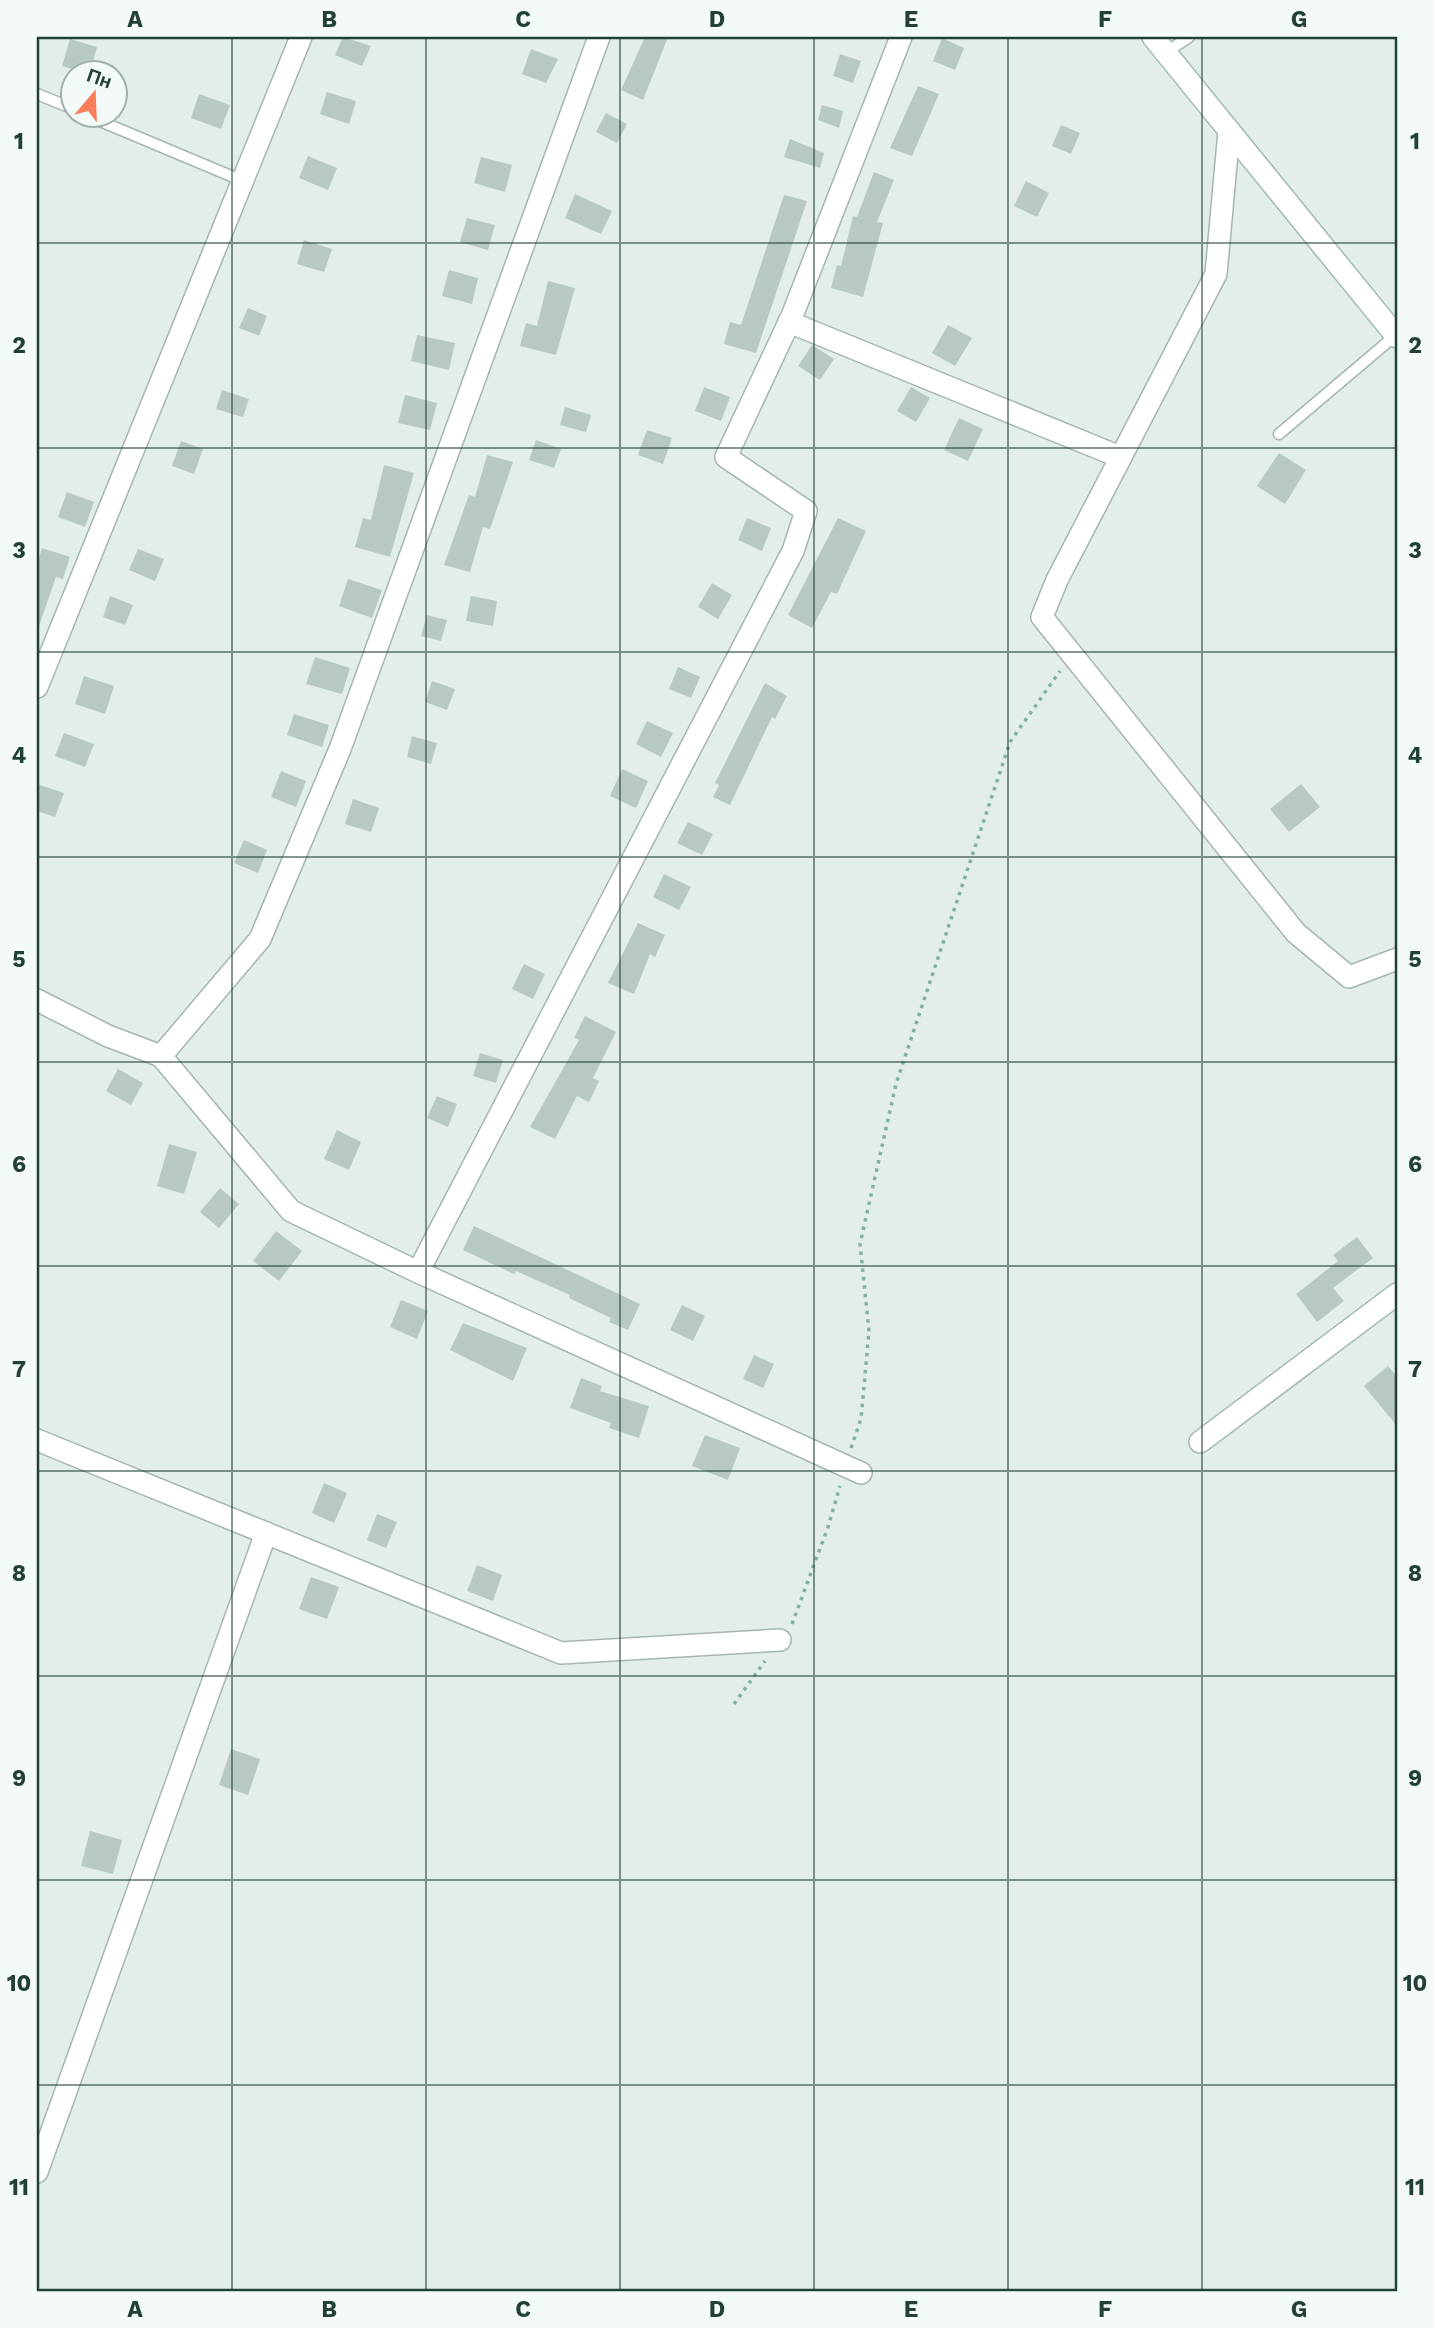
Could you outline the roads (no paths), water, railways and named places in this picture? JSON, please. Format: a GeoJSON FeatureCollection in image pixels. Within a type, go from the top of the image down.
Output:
{"type":"FeatureCollection","features":[{"type":"Feature","properties":{"kind":"street"},"geometry":{"type":"LineString","coordinates":[[37,687],[302,37]]}},
{"type":"Feature","properties":{"kind":"street"},"geometry":{"type":"LineString","coordinates":[[160,1056],[260,939],[340,748],[599,37]]}},
{"type":"Feature","properties":{"kind":"street"},"geometry":{"type":"LineString","coordinates":[[418,1272],[793,551],[806,511],[726,457],[789,323],[901,37]]}},
{"type":"Feature","properties":{"kind":"street"},"geometry":{"type":"LineString","coordinates":[[1159,45],[1397,336]]}},
{"type":"Feature","properties":{"kind":"street"},"geometry":{"type":"LineString","coordinates":[[1229,131],[1216,274],[1120,457],[1042,617],[1296,933],[1349,976],[1397,959]]}},
{"type":"Feature","properties":{"kind":"street"},"geometry":{"type":"LineString","coordinates":[[789,323],[1120,457]]}},
{"type":"Feature","properties":{"kind":"street"},"geometry":{"type":"LineString","coordinates":[[37,1000],[108,1036],[160,1056],[291,1210],[418,1272],[853,1470]]}},
{"type":"Feature","properties":{"kind":"street"},"geometry":{"type":"LineString","coordinates":[[1200,1442],[1397,1294]]}},
{"type":"Feature","properties":{"kind":"street"},"geometry":{"type":"LineString","coordinates":[[37,1440],[561,1653],[780,1640]]}},
{"type":"Feature","properties":{"kind":"street"},"geometry":{"type":"LineString","coordinates":[[37,2172],[266,1532]]}},
{"type":"Feature","properties":{"kind":"lane"},"geometry":{"type":"LineString","coordinates":[[1159,45],[1189,37]]}},
{"type":"Feature","properties":{"kind":"lane"},"geometry":{"type":"LineString","coordinates":[[37,94],[60,103]]}},
{"type":"Feature","properties":{"kind":"lane"},"geometry":{"type":"LineString","coordinates":[[121,130],[243,181]]}},
{"type":"Feature","properties":{"kind":"lane"},"geometry":{"type":"LineString","coordinates":[[1279,434],[1397,336]]}}]}
